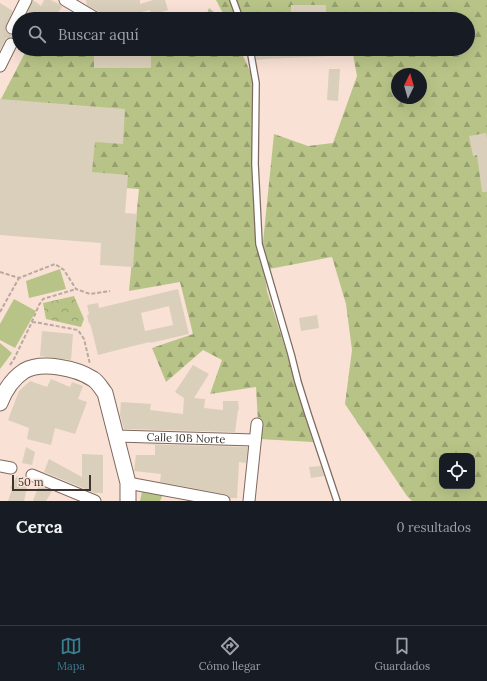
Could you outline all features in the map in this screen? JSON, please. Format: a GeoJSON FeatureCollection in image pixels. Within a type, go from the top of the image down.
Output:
{"type":"FeatureCollection","features":[{"type":"Feature","properties":{"kind":"street"},"geometry":{"type":"LineString","coordinates":[[20,12],[26,0]]}},
{"type":"Feature","properties":{"kind":"street"},"geometry":{"type":"LineString","coordinates":[[65,0],[85,12]]}},
{"type":"Feature","properties":{"kind":"street"},"geometry":{"type":"LineString","coordinates":[[0,66],[11,44]]}},
{"type":"Feature","properties":{"kind":"street"},"geometry":{"type":"LineString","coordinates":[[0,403],[7,388],[12,382],[29,369],[49,367],[76,371],[100,385],[105,393],[128,483],[128,501]]}},
{"type":"Feature","properties":{"kind":"street"},"geometry":{"type":"LineString","coordinates":[[249,501],[257,424]]}},
{"type":"Feature","properties":{"kind":"street","name":"Calle 10B Norte"},"geometry":{"type":"LineString","coordinates":[[116,436],[255,440]]}},
{"type":"Feature","properties":{"kind":"street"},"geometry":{"type":"LineString","coordinates":[[32,475],[95,501]]}},
{"type":"Feature","properties":{"kind":"street"},"geometry":{"type":"LineString","coordinates":[[128,483],[224,501]]}},
{"type":"Feature","properties":{"kind":"lane"},"geometry":{"type":"LineString","coordinates":[[233,0],[237,12]]}},
{"type":"Feature","properties":{"kind":"lane"},"geometry":{"type":"LineString","coordinates":[[251,56],[256,83],[255,164],[259,244],[306,408],[337,501]]}},
{"type":"Feature","properties":{"kind":"path"},"geometry":{"type":"LineString","coordinates":[[0,272],[19,278],[55,264],[64,270],[76,289]]}},
{"type":"Feature","properties":{"kind":"path"},"geometry":{"type":"LineString","coordinates":[[0,312],[19,278]]}},
{"type":"Feature","properties":{"kind":"path"},"geometry":{"type":"LineString","coordinates":[[7,369],[14,359],[43,299],[76,289],[90,294],[110,291]]}},
{"type":"Feature","properties":{"kind":"path"},"geometry":{"type":"LineString","coordinates":[[32,322],[78,330],[84,339],[91,368]]}},
{"type":"Feature","properties":{"kind":"green space"},"geometry":{"type":"Polygon","coordinates":[[[216,0],[487,0],[487,501],[412,501],[407,496],[345,404],[352,350],[346,304],[332,257],[264,270],[267,291],[313,442],[259,439],[256,387],[210,394],[222,360],[203,350],[166,382],[152,348],[193,334],[180,282],[129,291],[139,189],[46,182],[0,101],[23,56],[243,56],[253,78],[259,234],[262,252],[274,134],[308,146],[333,143],[357,76],[353,56],[475,56],[475,12],[320,12],[315,9],[303,12],[222,12],[216,0]]]}},
{"type":"Feature","properties":{"kind":"green space"},"geometry":{"type":"Polygon","coordinates":[[[209,8],[214,12],[208,12],[209,8]]]}},
{"type":"Feature","properties":{"kind":"green space"},"geometry":{"type":"Polygon","coordinates":[[[60,269],[66,289],[29,298],[26,281],[60,269]]]}},
{"type":"Feature","properties":{"kind":"green space"},"geometry":{"type":"Polygon","coordinates":[[[74,296],[84,319],[81,327],[46,319],[43,303],[74,296]]]}},
{"type":"Feature","properties":{"kind":"green space"},"geometry":{"type":"Polygon","coordinates":[[[14,299],[36,311],[15,348],[0,340],[0,324],[14,299]]]}},
{"type":"Feature","properties":{"kind":"green space"},"geometry":{"type":"Polygon","coordinates":[[[0,343],[12,353],[0,369],[0,343]]]}},
{"type":"Feature","properties":{"kind":"green space"},"geometry":{"type":"Polygon","coordinates":[[[143,487],[164,492],[160,501],[140,501],[143,487]]]}},
{"type":"Feature","properties":{"kind":"building"},"geometry":{"type":"Polygon","coordinates":[[[33,0],[41,6],[44,0],[51,0],[62,7],[58,12],[27,12],[33,0]]]}},
{"type":"Feature","properties":{"kind":"building"},"geometry":{"type":"Polygon","coordinates":[[[86,0],[140,0],[140,4],[153,0],[165,0],[168,10],[161,12],[150,12],[150,10],[141,12],[99,12],[87,5],[86,0]]]}},
{"type":"Feature","properties":{"kind":"building"},"geometry":{"type":"Polygon","coordinates":[[[0,3],[13,11],[5,29],[6,32],[12,35],[12,37],[6,38],[0,50],[0,3]]]}},
{"type":"Feature","properties":{"kind":"building"},"geometry":{"type":"Polygon","coordinates":[[[291,5],[326,5],[326,12],[291,12],[291,5]]]}},
{"type":"Feature","properties":{"kind":"building"},"geometry":{"type":"Polygon","coordinates":[[[94,56],[151,56],[151,68],[94,68],[94,56]]]}},
{"type":"Feature","properties":{"kind":"building"},"geometry":{"type":"Polygon","coordinates":[[[255,56],[331,56],[264,59],[256,60],[255,56]]]}},
{"type":"Feature","properties":{"kind":"building"},"geometry":{"type":"Polygon","coordinates":[[[329,69],[340,69],[338,101],[327,100],[329,69]]]}},
{"type":"Feature","properties":{"kind":"building"},"geometry":{"type":"Polygon","coordinates":[[[0,99],[125,109],[123,144],[95,142],[92,172],[128,175],[125,213],[137,214],[133,267],[100,265],[101,243],[0,235],[0,99]]]}},
{"type":"Feature","properties":{"kind":"building"},"geometry":{"type":"Polygon","coordinates":[[[486,133],[487,192],[482,192],[477,155],[473,156],[469,136],[486,133]]]}},
{"type":"Feature","properties":{"kind":"building"},"geometry":{"type":"Polygon","coordinates":[[[178,289],[189,334],[98,355],[87,315],[89,314],[87,305],[98,303],[99,308],[178,289]],[[169,306],[141,313],[145,331],[173,325],[169,306]]]}},
{"type":"Feature","properties":{"kind":"building"},"geometry":{"type":"Polygon","coordinates":[[[317,315],[319,328],[301,331],[299,318],[317,315]]]}},
{"type":"Feature","properties":{"kind":"building"},"geometry":{"type":"Polygon","coordinates":[[[42,331],[73,334],[71,360],[40,356],[42,331]]]}},
{"type":"Feature","properties":{"kind":"building"},"geometry":{"type":"Polygon","coordinates":[[[193,365],[209,374],[194,398],[205,399],[204,408],[223,410],[223,401],[238,401],[239,410],[235,432],[124,429],[120,415],[121,402],[151,404],[150,410],[183,414],[184,398],[175,392],[193,365]]]}},
{"type":"Feature","properties":{"kind":"building"},"geometry":{"type":"Polygon","coordinates":[[[51,379],[70,387],[72,382],[83,386],[78,399],[87,402],[75,434],[55,428],[51,445],[27,439],[29,428],[8,420],[19,391],[30,381],[47,387],[51,379]]]}},
{"type":"Feature","properties":{"kind":"building"},"geometry":{"type":"Polygon","coordinates":[[[142,444],[248,447],[246,463],[239,462],[237,498],[230,498],[225,494],[160,482],[161,474],[134,471],[136,455],[155,455],[155,445],[142,444]]]}},
{"type":"Feature","properties":{"kind":"building"},"geometry":{"type":"Polygon","coordinates":[[[26,447],[35,452],[32,465],[22,463],[26,447]]]}},
{"type":"Feature","properties":{"kind":"building"},"geometry":{"type":"Polygon","coordinates":[[[82,454],[103,455],[103,493],[95,493],[44,472],[49,459],[82,477],[82,454]]]}},
{"type":"Feature","properties":{"kind":"building"},"geometry":{"type":"Polygon","coordinates":[[[321,466],[324,476],[311,478],[309,467],[321,466]]]}},
{"type":"Feature","properties":{"kind":"building"},"geometry":{"type":"Polygon","coordinates":[[[17,476],[28,482],[24,501],[8,501],[12,489],[10,488],[17,476]]]}},
{"type":"Feature","properties":{"kind":"building"},"geometry":{"type":"Polygon","coordinates":[[[39,485],[52,491],[46,501],[33,501],[39,485]]]}}]}
